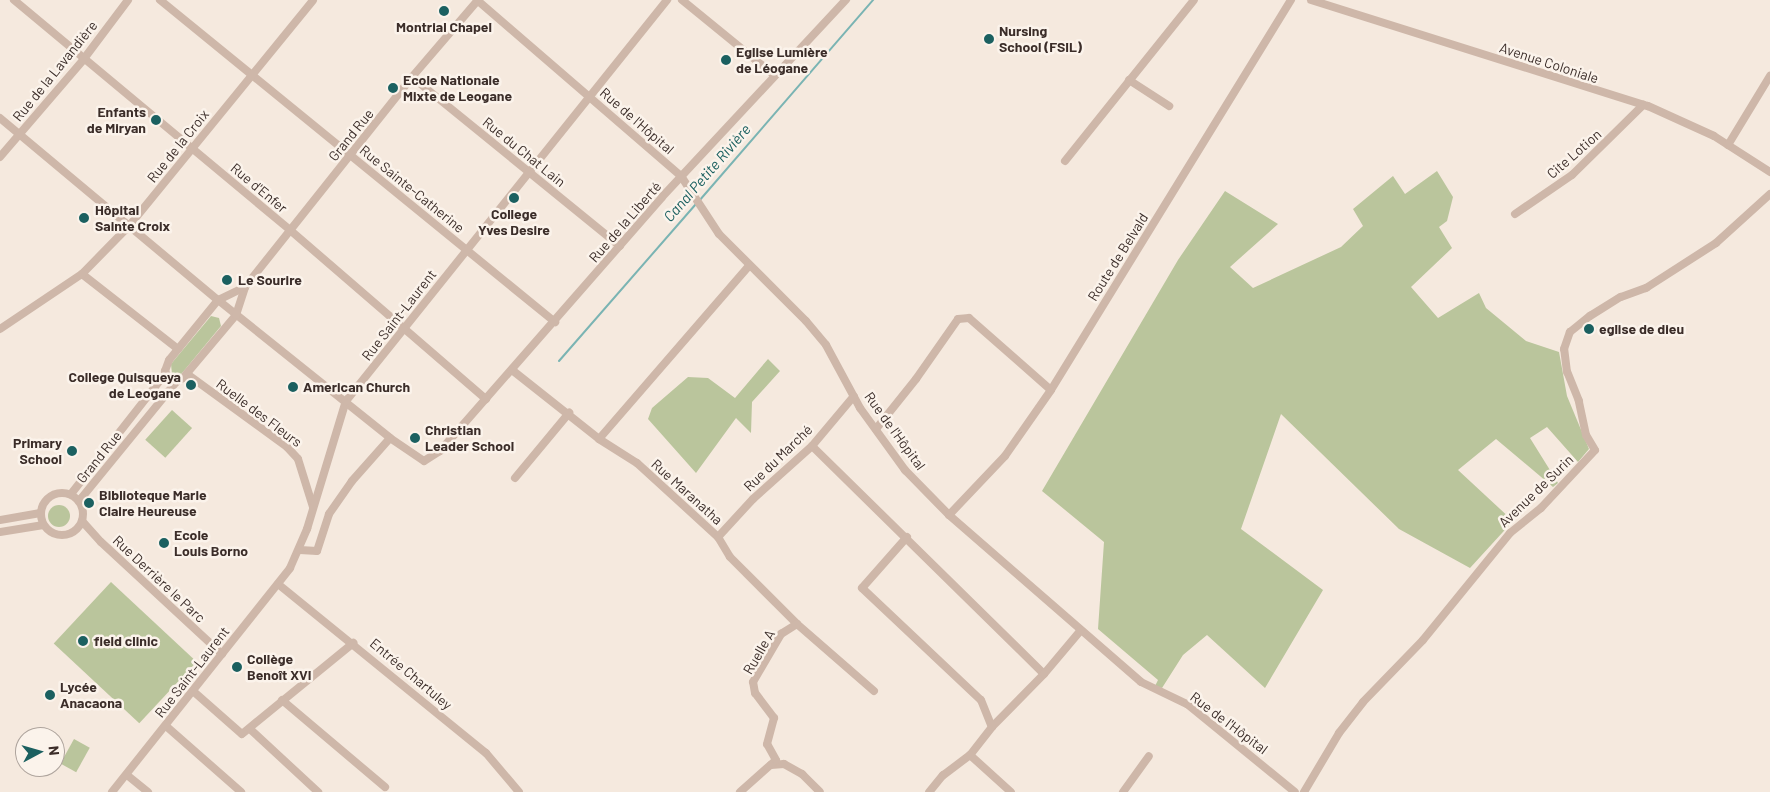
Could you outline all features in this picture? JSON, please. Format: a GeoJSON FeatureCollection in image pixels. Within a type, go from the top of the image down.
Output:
{"type":"FeatureCollection","features":[{"type":"Feature","properties":{"kind":"street","name":"Rue d'Enfer"},"geometry":{"type":"LineString","coordinates":[[14,0],[83,60],[290,230],[486,399]]}},
{"type":"Feature","properties":{"kind":"street","name":"Rue de la Lavandière"},"geometry":{"type":"LineString","coordinates":[[0,157],[83,60],[128,0]]}},
{"type":"Feature","properties":{"kind":"street","name":"Rue Sainte-Catherine"},"geometry":{"type":"LineString","coordinates":[[160,0],[555,322]]}},
{"type":"Feature","properties":{"kind":"street","name":"Rue de l'Hôpital"},"geometry":{"type":"LineString","coordinates":[[478,0],[681,176],[719,234],[749,266],[806,320],[843,371],[854,396],[905,470],[949,515],[1141,682],[1187,704],[1295,792]]}},
{"type":"Feature","properties":{"kind":"street","name":"Grand Rue"},"geometry":{"type":"LineString","coordinates":[[79,501],[176,382],[187,374],[236,315],[245,287],[412,78],[478,0]]}},
{"type":"Feature","properties":{"kind":"street","name":"Rue Saint-Laurent"},"geometry":{"type":"LineString","coordinates":[[112,792],[278,584],[300,550],[346,401],[405,329],[466,249],[530,173],[589,95],[668,0]]}},
{"type":"Feature","properties":{"kind":"street"},"geometry":{"type":"LineString","coordinates":[[682,0],[774,75]]}},
{"type":"Feature","properties":{"kind":"street","name":"Rue de la Liberté"},"geometry":{"type":"LineString","coordinates":[[390,438],[424,461],[440,451],[681,176],[846,0]]}},
{"type":"Feature","properties":{"kind":"street"},"geometry":{"type":"LineString","coordinates":[[1065,161],[1194,0]]}},
{"type":"Feature","properties":{"kind":"street","name":"Route de Belvald"},"geometry":{"type":"LineString","coordinates":[[949,515],[1005,456],[1051,390],[1291,0]]}},
{"type":"Feature","properties":{"kind":"street","name":"Avenue Coloniale"},"geometry":{"type":"LineString","coordinates":[[1311,0],[1643,105],[1697,127],[1770,172]]}},
{"type":"Feature","properties":{"kind":"street","name":"Rue de la Croix"},"geometry":{"type":"LineString","coordinates":[[0,329],[82,274],[130,226],[311,1]]}},
{"type":"Feature","properties":{"kind":"street"},"geometry":{"type":"LineString","coordinates":[[1728,145],[1770,76]]}},
{"type":"Feature","properties":{"kind":"street","name":"Rue du Chat Lain"},"geometry":{"type":"LineString","coordinates":[[412,78],[620,246]]}},
{"type":"Feature","properties":{"kind":"street"},"geometry":{"type":"LineString","coordinates":[[1129,80],[1169,106]]}},
{"type":"Feature","properties":{"kind":"street","name":"Cite Lotion"},"geometry":{"type":"LineString","coordinates":[[1515,214],[1572,175],[1643,105]]}},
{"type":"Feature","properties":{"kind":"street"},"geometry":{"type":"LineString","coordinates":[[0,118],[236,315],[390,438],[352,481],[334,508],[317,551],[300,550]]}},
{"type":"Feature","properties":{"kind":"street","name":"Avenue de Surin"},"geometry":{"type":"LineString","coordinates":[[1304,792],[1339,733],[1363,702],[1423,640],[1510,533],[1541,508],[1595,450],[1586,435],[1579,401],[1567,372],[1564,349],[1570,332],[1590,316],[1620,297],[1646,288],[1716,243],[1770,194]]}},
{"type":"Feature","properties":{"kind":"street"},"geometry":{"type":"LineString","coordinates":[[599,439],[749,266]]}},
{"type":"Feature","properties":{"kind":"street"},"geometry":{"type":"LineString","coordinates":[[82,274],[178,349]]}},
{"type":"Feature","properties":{"kind":"street","name":"Grand Rue"},"geometry":{"type":"LineString","coordinates":[[71,494],[165,374],[167,365],[178,349],[218,300],[245,287]]}},
{"type":"Feature","properties":{"kind":"street"},"geometry":{"type":"LineString","coordinates":[[876,429],[916,379],[958,319],[969,318],[1051,390]]}},
{"type":"Feature","properties":{"kind":"street","name":"Rue Maranatha"},"geometry":{"type":"LineString","coordinates":[[512,370],[569,413],[599,439],[637,463],[718,537],[730,557],[797,624],[874,691]]}},
{"type":"Feature","properties":{"kind":"street"},"geometry":{"type":"LineString","coordinates":[[165,374],[176,382]]}},
{"type":"Feature","properties":{"kind":"street","name":"Ruelle des Fleurs"},"geometry":{"type":"LineString","coordinates":[[187,374],[287,447],[298,459],[313,508]]}},
{"type":"Feature","properties":{"kind":"street","name":"Rue du Marché"},"geometry":{"type":"LineString","coordinates":[[718,537],[753,499],[812,446],[854,396]]}},
{"type":"Feature","properties":{"kind":"street"},"geometry":{"type":"LineString","coordinates":[[515,478],[569,413]]}},
{"type":"Feature","properties":{"kind":"street"},"geometry":{"type":"LineString","coordinates":[[812,446],[907,537],[1044,674]]}},
{"type":"Feature","properties":{"kind":"street"},"geometry":{"type":"LineString","coordinates":[[71,494],[79,501],[82,521],[72,533],[64,535],[49,531],[43,525],[40,513],[51,495],[71,494]]}},
{"type":"Feature","properties":{"kind":"street"},"geometry":{"type":"LineString","coordinates":[[0,520],[40,513]]}},
{"type":"Feature","properties":{"kind":"street","name":"Rue Derrière le Parc"},"geometry":{"type":"LineString","coordinates":[[82,521],[101,542],[222,654]]}},
{"type":"Feature","properties":{"kind":"street"},"geometry":{"type":"LineString","coordinates":[[0,532],[43,525]]}},
{"type":"Feature","properties":{"kind":"street"},"geometry":{"type":"LineString","coordinates":[[907,537],[862,588],[981,700],[992,727]]}},
{"type":"Feature","properties":{"kind":"street","name":"Entrée Chartuley"},"geometry":{"type":"LineString","coordinates":[[278,584],[353,643],[486,754],[519,792]]}},
{"type":"Feature","properties":{"kind":"street","name":"Ruelle A"},"geometry":{"type":"LineString","coordinates":[[770,765],[776,760],[767,744],[774,718],[755,693],[754,682],[781,634],[797,624]]}},
{"type":"Feature","properties":{"kind":"street"},"geometry":{"type":"LineString","coordinates":[[929,792],[943,775],[970,755],[992,727],[1044,674],[1082,630]]}},
{"type":"Feature","properties":{"kind":"street"},"geometry":{"type":"LineString","coordinates":[[194,691],[239,733],[250,729],[282,700],[353,643]]}},
{"type":"Feature","properties":{"kind":"street"},"geometry":{"type":"LineString","coordinates":[[282,700],[386,787]]}},
{"type":"Feature","properties":{"kind":"street"},"geometry":{"type":"LineString","coordinates":[[166,726],[240,792]]}},
{"type":"Feature","properties":{"kind":"street"},"geometry":{"type":"LineString","coordinates":[[250,729],[318,792]]}},
{"type":"Feature","properties":{"kind":"street"},"geometry":{"type":"LineString","coordinates":[[970,755],[1011,792]]}},
{"type":"Feature","properties":{"kind":"street"},"geometry":{"type":"LineString","coordinates":[[1123,792],[1149,756]]}},
{"type":"Feature","properties":{"kind":"street"},"geometry":{"type":"LineString","coordinates":[[740,792],[770,765],[784,764],[802,774],[820,792]]}},
{"type":"Feature","properties":{"kind":"street"},"geometry":{"type":"LineString","coordinates":[[127,775],[148,792]]}},
{"type":"Feature","properties":{"kind":"green space"},"geometry":{"type":"Polygon","coordinates":[[[1437,171],[1453,197],[1447,221],[1439,227],[1452,248],[1411,287],[1438,318],[1479,293],[1486,308],[1526,341],[1559,352],[1567,396],[1589,449],[1578,462],[1547,427],[1530,438],[1558,483],[1553,487],[1496,439],[1458,470],[1513,521],[1470,568],[1399,529],[1281,414],[1241,529],[1323,590],[1265,688],[1207,635],[1183,655],[1162,688],[1155,686],[1158,680],[1098,629],[1104,542],[1042,491],[1178,260],[1225,191],[1278,224],[1230,267],[1253,288],[1341,247],[1363,226],[1353,209],[1393,176],[1405,194],[1437,171]]]}},
{"type":"Feature","properties":{"kind":"green space"},"geometry":{"type":"Polygon","coordinates":[[[211,316],[219,318],[221,326],[179,376],[172,374],[171,364],[211,316]]]}},
{"type":"Feature","properties":{"kind":"green space"},"geometry":{"type":"Polygon","coordinates":[[[768,359],[780,371],[752,402],[751,433],[736,418],[696,473],[648,419],[652,408],[688,377],[708,378],[735,398],[768,359]]]}},
{"type":"Feature","properties":{"kind":"green space"},"geometry":{"type":"Polygon","coordinates":[[[172,410],[192,428],[165,458],[145,440],[172,410]]]}},
{"type":"Feature","properties":{"kind":"green space"},"geometry":{"type":"Polygon","coordinates":[[[59,505],[67,508],[70,516],[67,524],[59,527],[51,524],[48,516],[51,508],[59,505]]]}},
{"type":"Feature","properties":{"kind":"green space"},"geometry":{"type":"Polygon","coordinates":[[[111,582],[197,662],[139,723],[54,643],[111,582]]]}},
{"type":"Feature","properties":{"kind":"green space"},"geometry":{"type":"Polygon","coordinates":[[[74,739],[90,748],[76,772],[65,766],[65,755],[74,739]]]}},
{"type":"Feature","properties":{"kind":"waterway","name":"Canal Petite Rivière"},"geometry":{"type":"LineString","coordinates":[[699,201],[873,0]]}},
{"type":"Feature","properties":{"kind":"waterway","name":"Canal Petite Rivière"},"geometry":{"type":"LineString","coordinates":[[559,361],[696,204]]}},
{"type":"Feature","properties":{"kind":"place","name":"Montrial Chapel"},"geometry":{"type":"Point","coordinates":[444,11]}},
{"type":"Feature","properties":{"kind":"place","name":"Nursing School (FSIL)"},"geometry":{"type":"Point","coordinates":[989,39]}},
{"type":"Feature","properties":{"kind":"place","name":"Eglise Lumière de Léogane"},"geometry":{"type":"Point","coordinates":[726,60]}},
{"type":"Feature","properties":{"kind":"place","name":"Ecole Nationale Mixte de Leogane"},"geometry":{"type":"Point","coordinates":[393,88]}},
{"type":"Feature","properties":{"kind":"place","name":"Enfants de Miryan"},"geometry":{"type":"Point","coordinates":[156,120]}},
{"type":"Feature","properties":{"kind":"place","name":"College Yves Desire"},"geometry":{"type":"Point","coordinates":[514,198]}},
{"type":"Feature","properties":{"kind":"place","name":"Hôpital Sainte Croix"},"geometry":{"type":"Point","coordinates":[84,218]}},
{"type":"Feature","properties":{"kind":"place","name":"Le Sourire"},"geometry":{"type":"Point","coordinates":[227,280]}},
{"type":"Feature","properties":{"kind":"place","name":"eglise de dieu"},"geometry":{"type":"Point","coordinates":[1589,329]}},
{"type":"Feature","properties":{"kind":"place","name":"College Quisqueya de Leogane"},"geometry":{"type":"Point","coordinates":[191,385]}},
{"type":"Feature","properties":{"kind":"place","name":"American Church"},"geometry":{"type":"Point","coordinates":[293,387]}},
{"type":"Feature","properties":{"kind":"place","name":"Christian Leader School"},"geometry":{"type":"Point","coordinates":[415,438]}},
{"type":"Feature","properties":{"kind":"place","name":"Primary School"},"geometry":{"type":"Point","coordinates":[72,451]}},
{"type":"Feature","properties":{"kind":"place","name":"Biblioteque Marie Claire Heureuse"},"geometry":{"type":"Point","coordinates":[89,503]}},
{"type":"Feature","properties":{"kind":"place","name":"Ecole Louis Borno"},"geometry":{"type":"Point","coordinates":[164,543]}},
{"type":"Feature","properties":{"kind":"place","name":"field clinic"},"geometry":{"type":"Point","coordinates":[83,641]}},
{"type":"Feature","properties":{"kind":"place","name":"Collège Benoît XVI"},"geometry":{"type":"Point","coordinates":[237,667]}},
{"type":"Feature","properties":{"kind":"place","name":"Lycée Anacaona"},"geometry":{"type":"Point","coordinates":[50,695]}}]}
